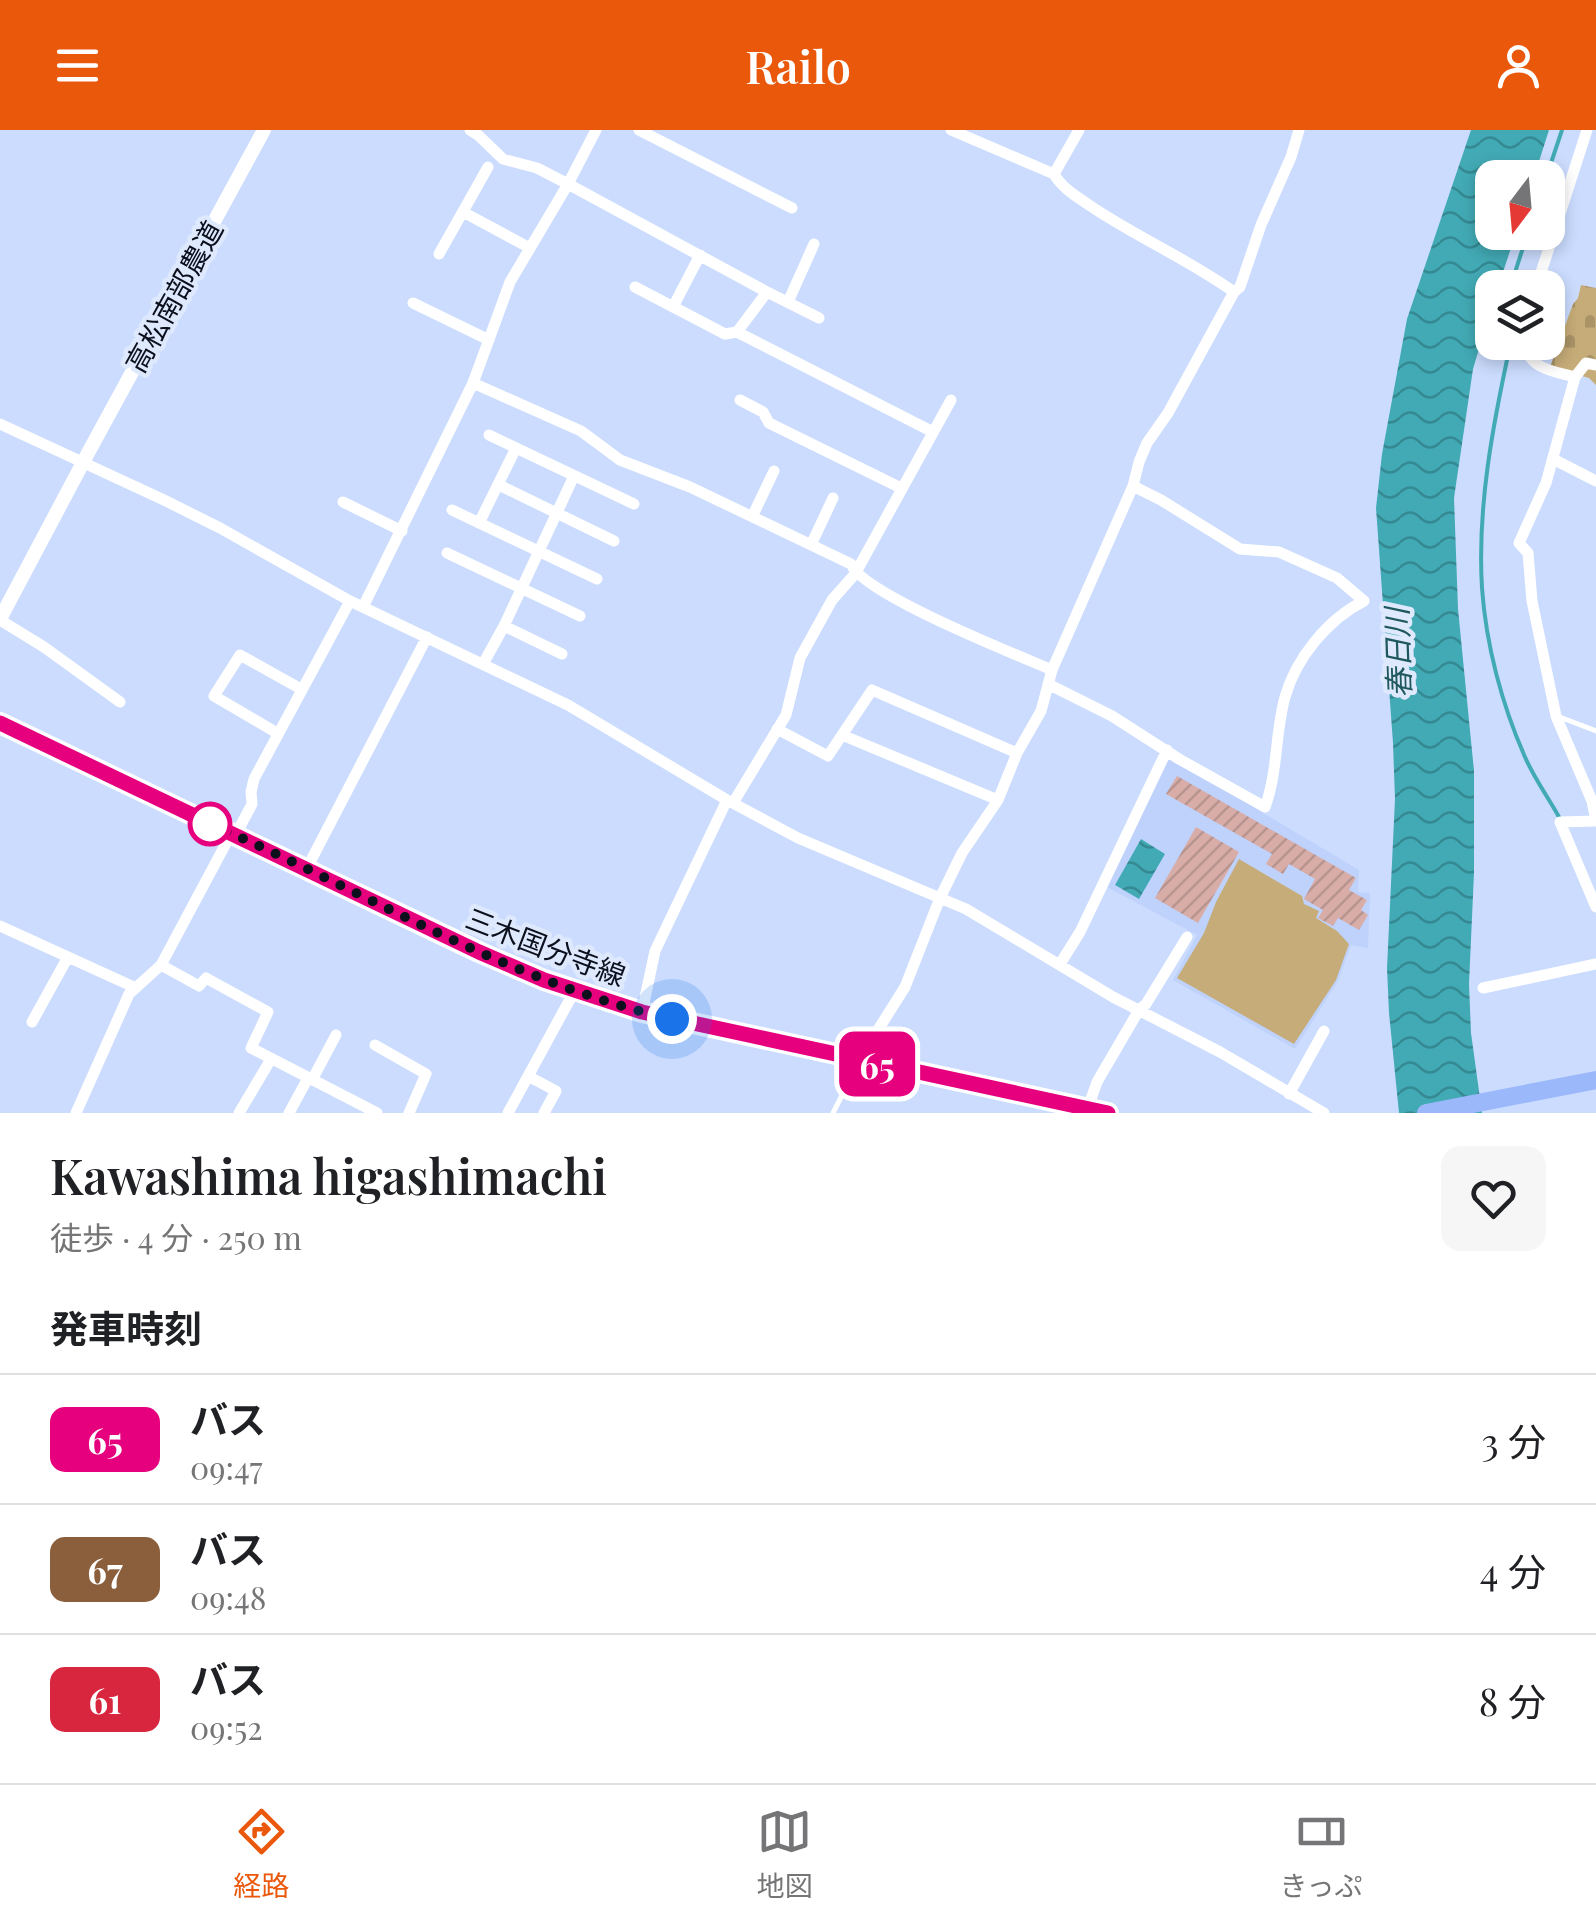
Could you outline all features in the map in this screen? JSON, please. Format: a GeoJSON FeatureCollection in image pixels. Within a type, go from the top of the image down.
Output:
{"type":"FeatureCollection","features":[{"type":"Feature","properties":{"kind":"main road","name":"三木国分寺線"},"geometry":{"type":"LineString","coordinates":[[0,723],[544,980],[642,1012],[1108,1113]]}},
{"type":"Feature","properties":{"kind":"main road"},"geometry":{"type":"LineString","coordinates":[[1426,1113],[1596,1080]]}},
{"type":"Feature","properties":{"kind":"street","name":"高松南部農道"},"geometry":{"type":"LineString","coordinates":[[0,619],[264,130]]}},
{"type":"Feature","properties":{"kind":"street"},"geometry":{"type":"LineString","coordinates":[[470,130],[503,159],[536,168],[568,184],[819,318]]}},
{"type":"Feature","properties":{"kind":"street"},"geometry":{"type":"LineString","coordinates":[[363,607],[473,383],[510,282],[596,130]]}},
{"type":"Feature","properties":{"kind":"street"},"geometry":{"type":"LineString","coordinates":[[639,130],[792,208]]}},
{"type":"Feature","properties":{"kind":"street"},"geometry":{"type":"LineString","coordinates":[[952,130],[1054,174],[1060,184],[1106,216],[1234,292]]}},
{"type":"Feature","properties":{"kind":"street"},"geometry":{"type":"LineString","coordinates":[[1054,174],[1079,130]]}},
{"type":"Feature","properties":{"kind":"street"},"geometry":{"type":"LineString","coordinates":[[859,1060],[905,987],[962,853],[998,800],[1041,711],[1050,677],[1133,486],[1147,442],[1168,413],[1240,287],[1299,130]]}},
{"type":"Feature","properties":{"kind":"street"},"geometry":{"type":"LineString","coordinates":[[1542,270],[1587,130]]}},
{"type":"Feature","properties":{"kind":"street"},"geometry":{"type":"LineString","coordinates":[[439,254],[488,167]]}},
{"type":"Feature","properties":{"kind":"street"},"geometry":{"type":"LineString","coordinates":[[462,212],[530,248]]}},
{"type":"Feature","properties":{"kind":"street"},"geometry":{"type":"LineString","coordinates":[[788,302],[814,244]]}},
{"type":"Feature","properties":{"kind":"street"},"geometry":{"type":"LineString","coordinates":[[673,307],[700,255]]}},
{"type":"Feature","properties":{"kind":"street"},"geometry":{"type":"LineString","coordinates":[[635,288],[725,334],[737,332],[932,432]]}},
{"type":"Feature","properties":{"kind":"street"},"geometry":{"type":"LineString","coordinates":[[737,332],[767,292]]}},
{"type":"Feature","properties":{"kind":"street"},"geometry":{"type":"LineString","coordinates":[[413,302],[489,340]]}},
{"type":"Feature","properties":{"kind":"street"},"geometry":{"type":"LineString","coordinates":[[1531,360],[1538,367],[1575,378]]}},
{"type":"Feature","properties":{"kind":"street"},"geometry":{"type":"LineString","coordinates":[[1596,365],[1586,362],[1575,378],[1546,484],[1519,543],[1528,554],[1532,601],[1556,716],[1592,801],[1596,821],[1560,822],[1596,906]]}},
{"type":"Feature","properties":{"kind":"street"},"geometry":{"type":"LineString","coordinates":[[473,383],[581,432],[620,460],[690,487],[851,564],[855,574],[910,607],[1050,677],[1179,759],[1265,807],[1272,789],[1284,699],[1292,678],[1323,632],[1342,613],[1364,602],[1338,578],[1279,552],[1240,549],[1133,486]]}},
{"type":"Feature","properties":{"kind":"street"},"geometry":{"type":"LineString","coordinates":[[740,400],[763,412],[769,423],[901,488]]}},
{"type":"Feature","properties":{"kind":"street"},"geometry":{"type":"LineString","coordinates":[[642,1012],[655,951],[730,801],[786,715],[800,658],[832,600],[855,574],[950,400]]}},
{"type":"Feature","properties":{"kind":"street"},"geometry":{"type":"LineString","coordinates":[[0,424],[220,528],[350,602],[568,705],[798,838],[966,910],[1324,1113]]}},
{"type":"Feature","properties":{"kind":"street"},"geometry":{"type":"LineString","coordinates":[[489,435],[634,504]]}},
{"type":"Feature","properties":{"kind":"street"},"geometry":{"type":"LineString","coordinates":[[479,523],[516,448]]}},
{"type":"Feature","properties":{"kind":"street"},"geometry":{"type":"LineString","coordinates":[[1552,459],[1596,480]]}},
{"type":"Feature","properties":{"kind":"street"},"geometry":{"type":"LineString","coordinates":[[752,516],[774,470]]}},
{"type":"Feature","properties":{"kind":"street"},"geometry":{"type":"LineString","coordinates":[[483,664],[574,476]]}},
{"type":"Feature","properties":{"kind":"street"},"geometry":{"type":"LineString","coordinates":[[498,485],[614,541]]}},
{"type":"Feature","properties":{"kind":"street"},"geometry":{"type":"LineString","coordinates":[[811,545],[833,498]]}},
{"type":"Feature","properties":{"kind":"street"},"geometry":{"type":"LineString","coordinates":[[343,502],[402,531]]}},
{"type":"Feature","properties":{"kind":"street"},"geometry":{"type":"LineString","coordinates":[[452,510],[597,579]]}},
{"type":"Feature","properties":{"kind":"street"},"geometry":{"type":"LineString","coordinates":[[448,554],[580,616]]}},
{"type":"Feature","properties":{"kind":"street"},"geometry":{"type":"LineString","coordinates":[[76,1113],[130,994],[161,966],[252,804],[254,780],[350,602]]}},
{"type":"Feature","properties":{"kind":"street"},"geometry":{"type":"LineString","coordinates":[[0,619],[120,702]]}},
{"type":"Feature","properties":{"kind":"street"},"geometry":{"type":"LineString","coordinates":[[504,626],[562,654]]}},
{"type":"Feature","properties":{"kind":"street"},"geometry":{"type":"LineString","coordinates":[[306,870],[427,637]]}},
{"type":"Feature","properties":{"kind":"street"},"geometry":{"type":"LineString","coordinates":[[277,733],[214,696],[240,655],[301,689]]}},
{"type":"Feature","properties":{"kind":"street"},"geometry":{"type":"LineString","coordinates":[[777,729],[828,756],[872,690],[1017,754]]}},
{"type":"Feature","properties":{"kind":"street"},"geometry":{"type":"LineString","coordinates":[[842,735],[998,800]]}},
{"type":"Feature","properties":{"kind":"street"},"geometry":{"type":"LineString","coordinates":[[1060,964],[1080,932],[1167,750]]}},
{"type":"Feature","properties":{"kind":"street"},"geometry":{"type":"LineString","coordinates":[[0,926],[136,988]]}},
{"type":"Feature","properties":{"kind":"street"},"geometry":{"type":"LineString","coordinates":[[1087,1111],[1096,1082],[1186,937]]}},
{"type":"Feature","properties":{"kind":"street"},"geometry":{"type":"LineString","coordinates":[[32,1022],[68,957]]}},
{"type":"Feature","properties":{"kind":"street"},"geometry":{"type":"LineString","coordinates":[[1484,988],[1596,964]]}},
{"type":"Feature","properties":{"kind":"street"},"geometry":{"type":"LineString","coordinates":[[161,966],[199,986],[206,978],[268,1012],[251,1048],[377,1113]]}},
{"type":"Feature","properties":{"kind":"street"},"geometry":{"type":"LineString","coordinates":[[508,1113],[574,990]]}},
{"type":"Feature","properties":{"kind":"street"},"geometry":{"type":"LineString","coordinates":[[1289,1094],[1324,1030]]}},
{"type":"Feature","properties":{"kind":"street"},"geometry":{"type":"LineString","coordinates":[[289,1113],[336,1034]]}},
{"type":"Feature","properties":{"kind":"street"},"geometry":{"type":"LineString","coordinates":[[375,1045],[426,1074],[408,1113]]}},
{"type":"Feature","properties":{"kind":"street"},"geometry":{"type":"LineString","coordinates":[[239,1113],[270,1058]]}},
{"type":"Feature","properties":{"kind":"street"},"geometry":{"type":"LineString","coordinates":[[528,1076],[556,1091],[544,1113]]}},
{"type":"Feature","properties":{"kind":"lane"},"geometry":{"type":"LineString","coordinates":[[1556,716],[1596,731]]}},
{"type":"Feature","properties":{"kind":"lane"},"geometry":{"type":"LineString","coordinates":[[834,1113],[859,1060]]}},
{"type":"Feature","properties":{"kind":"shaded area"},"geometry":{"type":"Polygon","coordinates":[[[1166,755],[1359,870],[1358,892],[1370,893],[1368,948],[1351,945],[1338,981],[1295,1049],[1173,980],[1197,935],[1105,886],[1166,755]]]}},
{"type":"Feature","properties":{"kind":"green space"},"geometry":{"type":"Polygon","coordinates":[[[1581,285],[1596,288],[1596,385],[1589,378],[1550,367],[1553,360],[1565,360],[1565,326],[1581,285]]]}},
{"type":"Feature","properties":{"kind":"green space"},"geometry":{"type":"Polygon","coordinates":[[[1239,859],[1302,896],[1304,904],[1319,911],[1316,918],[1349,944],[1336,980],[1294,1044],[1177,978],[1204,933],[1239,859]]]}},
{"type":"Feature","properties":{"kind":"water","name":"春日川"},"geometry":{"type":"Polygon","coordinates":[[[1471,130],[1549,130],[1539,160],[1475,160],[1475,250],[1510,250],[1504,270],[1475,270],[1476,360],[1454,498],[1458,609],[1474,771],[1469,984],[1482,1113],[1399,1113],[1389,1013],[1387,968],[1395,799],[1376,508],[1407,319],[1471,130]]]}},
{"type":"Feature","properties":{"kind":"water"},"geometry":{"type":"Polygon","coordinates":[[[1141,839],[1165,854],[1139,899],[1115,885],[1141,839]]]}},
{"type":"Feature","properties":{"kind":"building"},"geometry":{"type":"Polygon","coordinates":[[[1177,776],[1356,878],[1349,890],[1367,900],[1361,910],[1368,915],[1359,930],[1338,918],[1333,926],[1318,918],[1323,910],[1304,899],[1315,879],[1289,864],[1283,874],[1266,864],[1272,854],[1166,794],[1177,776]]]}},
{"type":"Feature","properties":{"kind":"building"},"geometry":{"type":"Polygon","coordinates":[[[1196,827],[1239,852],[1198,923],[1155,898],[1196,827]]]}},
{"type":"Feature","properties":{"kind":"waterway"},"geometry":{"type":"LineString","coordinates":[[1552,160],[1562,130]]}},
{"type":"Feature","properties":{"kind":"waterway"},"geometry":{"type":"LineString","coordinates":[[1516,270],[1522,250]]}},
{"type":"Feature","properties":{"kind":"waterway"},"geometry":{"type":"LineString","coordinates":[[1507,360],[1484,496],[1484,609],[1491,653],[1509,717],[1529,765],[1559,817]]}},
{"type":"Feature","properties":{"kind":"bus line","name":"65"},"geometry":{"type":"LineString","coordinates":[[0,723],[544,980],[642,1012],[1108,1113]]}},
{"type":"Feature","properties":{"kind":"route"},"geometry":{"type":"LineString","coordinates":[[210,824],[544,980],[672,1019]]}}]}
